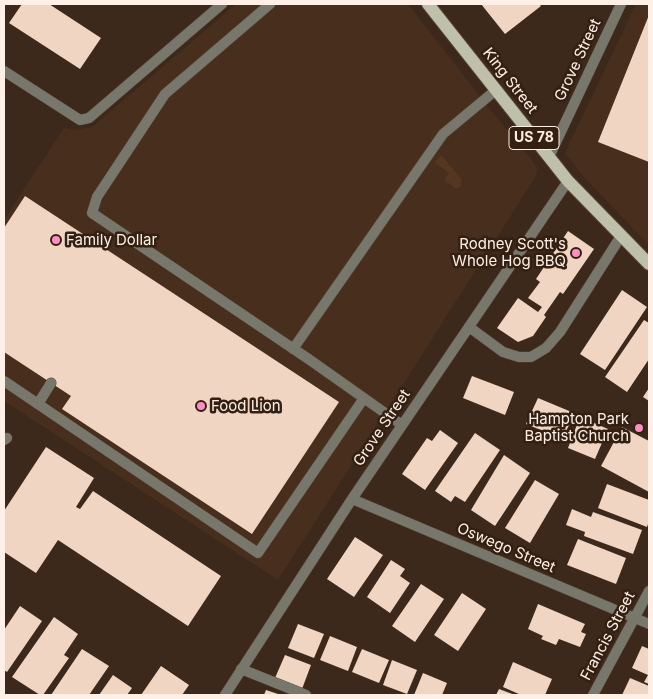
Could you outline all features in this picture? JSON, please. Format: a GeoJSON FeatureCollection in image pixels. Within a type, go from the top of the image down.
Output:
{"type":"FeatureCollection","features":[{"type":"Feature","properties":{"kind":"main road","name":"King Street"},"geometry":{"type":"LineString","coordinates":[[428,4],[568,181],[649,264]]}},
{"type":"Feature","properties":{"kind":"street"},"geometry":{"type":"LineString","coordinates":[[4,71],[80,120],[89,118],[222,4]]}},
{"type":"Feature","properties":{"kind":"street"},"geometry":{"type":"LineString","coordinates":[[270,4],[165,94],[97,196],[92,213],[402,425]]}},
{"type":"Feature","properties":{"kind":"street","name":"Grove Street"},"geometry":{"type":"LineString","coordinates":[[549,157],[621,4]]}},
{"type":"Feature","properties":{"kind":"street"},"geometry":{"type":"LineString","coordinates":[[293,349],[443,134],[496,90]]}},
{"type":"Feature","properties":{"kind":"street","name":"Grove Street"},"geometry":{"type":"LineString","coordinates":[[225,695],[402,425],[568,181]]}},
{"type":"Feature","properties":{"kind":"street"},"geometry":{"type":"LineString","coordinates":[[468,327],[503,352],[519,357],[530,357],[546,348],[560,332],[621,236]]}},
{"type":"Feature","properties":{"kind":"street"},"geometry":{"type":"LineString","coordinates":[[4,381],[258,553],[364,398]]}},
{"type":"Feature","properties":{"kind":"street"},"geometry":{"type":"LineString","coordinates":[[38,404],[51,383]]}},
{"type":"Feature","properties":{"kind":"street","name":"Oswego Street"},"geometry":{"type":"LineString","coordinates":[[352,500],[649,624]]}},
{"type":"Feature","properties":{"kind":"street","name":"Francis Street"},"geometry":{"type":"LineString","coordinates":[[594,695],[649,591]]}},
{"type":"Feature","properties":{"kind":"street"},"geometry":{"type":"LineString","coordinates":[[242,669],[306,695]]}},
{"type":"Feature","properties":{"kind":"shaded area"},"geometry":{"type":"Polygon","coordinates":[[[236,4],[408,4],[532,160],[537,169],[536,176],[278,580],[4,401],[4,220],[64,128],[77,130],[92,127],[236,4]]]}},
{"type":"Feature","properties":{"kind":"shaded area"},"geometry":{"type":"Polygon","coordinates":[[[636,4],[649,4],[649,245],[584,177],[565,153],[636,4]]]}},
{"type":"Feature","properties":{"kind":"shaded area"},"geometry":{"type":"Polygon","coordinates":[[[440,156],[443,157],[462,180],[461,186],[458,188],[444,180],[449,173],[436,164],[435,161],[440,156]]]}},
{"type":"Feature","properties":{"kind":"building"},"geometry":{"type":"Polygon","coordinates":[[[22,4],[49,4],[101,38],[80,69],[9,23],[22,4]]]}},
{"type":"Feature","properties":{"kind":"building"},"geometry":{"type":"Polygon","coordinates":[[[481,4],[539,4],[541,6],[505,34],[481,4]]]}},
{"type":"Feature","properties":{"kind":"building"},"geometry":{"type":"Polygon","coordinates":[[[649,15],[649,162],[598,142],[649,15]]]}},
{"type":"Feature","properties":{"kind":"building","name":"Food Lion"},"geometry":{"type":"Polygon","coordinates":[[[25,196],[339,402],[252,534],[62,409],[71,396],[4,352],[4,228],[25,196]]]}},
{"type":"Feature","properties":{"kind":"building"},"geometry":{"type":"Polygon","coordinates":[[[568,231],[594,249],[563,294],[560,292],[544,315],[546,317],[533,336],[518,342],[497,328],[518,298],[538,312],[542,307],[528,298],[540,282],[536,279],[568,231]]]}},
{"type":"Feature","properties":{"kind":"building"},"geometry":{"type":"Polygon","coordinates":[[[622,290],[647,307],[605,370],[580,354],[622,290]]]}},
{"type":"Feature","properties":{"kind":"building"},"geometry":{"type":"Polygon","coordinates":[[[644,320],[649,323],[649,359],[627,392],[605,377],[644,320]]]}},
{"type":"Feature","properties":{"kind":"building"},"geometry":{"type":"Polygon","coordinates":[[[472,376],[514,392],[505,415],[463,398],[472,376]]]}},
{"type":"Feature","properties":{"kind":"building"},"geometry":{"type":"Polygon","coordinates":[[[649,388],[649,401],[643,397],[649,388]]]}},
{"type":"Feature","properties":{"kind":"building"},"geometry":{"type":"Polygon","coordinates":[[[538,398],[574,413],[563,439],[526,424],[538,398]]]}},
{"type":"Feature","properties":{"kind":"building"},"geometry":{"type":"Polygon","coordinates":[[[580,417],[608,429],[595,459],[568,448],[580,417]]]}},
{"type":"Feature","properties":{"kind":"building"},"geometry":{"type":"Polygon","coordinates":[[[622,427],[649,441],[649,492],[601,466],[622,427]]]}},
{"type":"Feature","properties":{"kind":"building"},"geometry":{"type":"Polygon","coordinates":[[[440,430],[458,443],[425,490],[402,474],[427,438],[432,441],[440,430]]]}},
{"type":"Feature","properties":{"kind":"building"},"geometry":{"type":"Polygon","coordinates":[[[475,433],[500,450],[465,502],[455,496],[451,502],[435,491],[475,433]]]}},
{"type":"Feature","properties":{"kind":"building"},"geometry":{"type":"Polygon","coordinates":[[[46,447],[94,478],[76,507],[80,509],[93,491],[221,576],[188,626],[58,540],[36,573],[4,552],[4,511],[46,447]]]}},
{"type":"Feature","properties":{"kind":"building"},"geometry":{"type":"Polygon","coordinates":[[[504,455],[530,473],[495,526],[471,510],[504,455]]]}},
{"type":"Feature","properties":{"kind":"building"},"geometry":{"type":"Polygon","coordinates":[[[535,480],[559,494],[530,543],[505,528],[535,480]]]}},
{"type":"Feature","properties":{"kind":"building"},"geometry":{"type":"Polygon","coordinates":[[[607,484],[649,500],[649,521],[647,527],[598,508],[607,484]]]}},
{"type":"Feature","properties":{"kind":"building"},"geometry":{"type":"Polygon","coordinates":[[[572,509],[591,517],[593,512],[642,530],[633,554],[584,536],[585,532],[566,525],[572,509]]]}},
{"type":"Feature","properties":{"kind":"building"},"geometry":{"type":"Polygon","coordinates":[[[355,537],[383,555],[354,597],[327,579],[355,537]]]}},
{"type":"Feature","properties":{"kind":"building"},"geometry":{"type":"Polygon","coordinates":[[[578,539],[626,558],[616,584],[567,565],[578,539]]]}},
{"type":"Feature","properties":{"kind":"building"},"geometry":{"type":"Polygon","coordinates":[[[391,560],[405,569],[400,576],[410,583],[390,613],[367,597],[391,560]]]}},
{"type":"Feature","properties":{"kind":"building"},"geometry":{"type":"Polygon","coordinates":[[[421,584],[444,599],[415,642],[392,626],[421,584]]]}},
{"type":"Feature","properties":{"kind":"building"},"geometry":{"type":"Polygon","coordinates":[[[462,593],[486,609],[458,651],[434,635],[462,593]]]}},
{"type":"Feature","properties":{"kind":"building"},"geometry":{"type":"Polygon","coordinates":[[[538,604],[585,624],[581,632],[586,634],[580,647],[559,639],[556,645],[541,639],[543,636],[528,629],[538,604]]]}},
{"type":"Feature","properties":{"kind":"building"},"geometry":{"type":"Polygon","coordinates":[[[20,606],[42,621],[7,672],[4,670],[4,630],[20,606]]]}},
{"type":"Feature","properties":{"kind":"building"},"geometry":{"type":"Polygon","coordinates":[[[54,617],[78,634],[64,655],[69,658],[43,695],[40,695],[12,677],[54,617]]]}},
{"type":"Feature","properties":{"kind":"building"},"geometry":{"type":"Polygon","coordinates":[[[298,624],[324,634],[314,658],[288,648],[298,624]]]}},
{"type":"Feature","properties":{"kind":"building"},"geometry":{"type":"Polygon","coordinates":[[[330,636],[357,647],[348,671],[320,660],[330,636]]]}},
{"type":"Feature","properties":{"kind":"building"},"geometry":{"type":"Polygon","coordinates":[[[642,646],[649,649],[649,684],[644,682],[648,675],[632,668],[642,646]]]}},
{"type":"Feature","properties":{"kind":"building"},"geometry":{"type":"Polygon","coordinates":[[[82,649],[109,666],[89,695],[51,695],[82,649]]]}},
{"type":"Feature","properties":{"kind":"building"},"geometry":{"type":"Polygon","coordinates":[[[362,649],[389,660],[379,683],[352,672],[362,649]]]}},
{"type":"Feature","properties":{"kind":"building"},"geometry":{"type":"Polygon","coordinates":[[[285,655],[311,665],[302,689],[275,678],[285,655]]]}},
{"type":"Feature","properties":{"kind":"building"},"geometry":{"type":"Polygon","coordinates":[[[392,660],[417,670],[407,694],[383,685],[392,660]]]}},
{"type":"Feature","properties":{"kind":"building"},"geometry":{"type":"Polygon","coordinates":[[[513,662],[552,679],[545,695],[521,695],[503,687],[513,662]]]}},
{"type":"Feature","properties":{"kind":"building"},"geometry":{"type":"Polygon","coordinates":[[[161,666],[189,685],[182,695],[141,695],[161,666]]]}},
{"type":"Feature","properties":{"kind":"building"},"geometry":{"type":"Polygon","coordinates":[[[423,673],[447,683],[442,695],[414,695],[423,673]]]}},
{"type":"Feature","properties":{"kind":"building"},"geometry":{"type":"Polygon","coordinates":[[[113,675],[132,688],[127,695],[99,695],[113,675]]]}},
{"type":"Feature","properties":{"kind":"building"},"geometry":{"type":"Polygon","coordinates":[[[630,678],[649,686],[649,695],[622,695],[630,678]]]}},
{"type":"Feature","properties":{"kind":"building"},"geometry":{"type":"Polygon","coordinates":[[[499,689],[515,695],[496,695],[499,689]]]}},
{"type":"Feature","properties":{"kind":"building"},"geometry":{"type":"Polygon","coordinates":[[[266,690],[281,695],[264,695],[266,690]]]}},
{"type":"Feature","properties":{"kind":"place","name":"Family Dollar"},"geometry":{"type":"Point","coordinates":[56,240]}},
{"type":"Feature","properties":{"kind":"place","name":"Rodney Scott's Whole Hog BBQ"},"geometry":{"type":"Point","coordinates":[576,253]}},
{"type":"Feature","properties":{"kind":"place","name":"Food Lion"},"geometry":{"type":"Point","coordinates":[201,406]}},
{"type":"Feature","properties":{"kind":"place","name":"Hampton Park Baptist Church"},"geometry":{"type":"Point","coordinates":[639,428]}}]}
